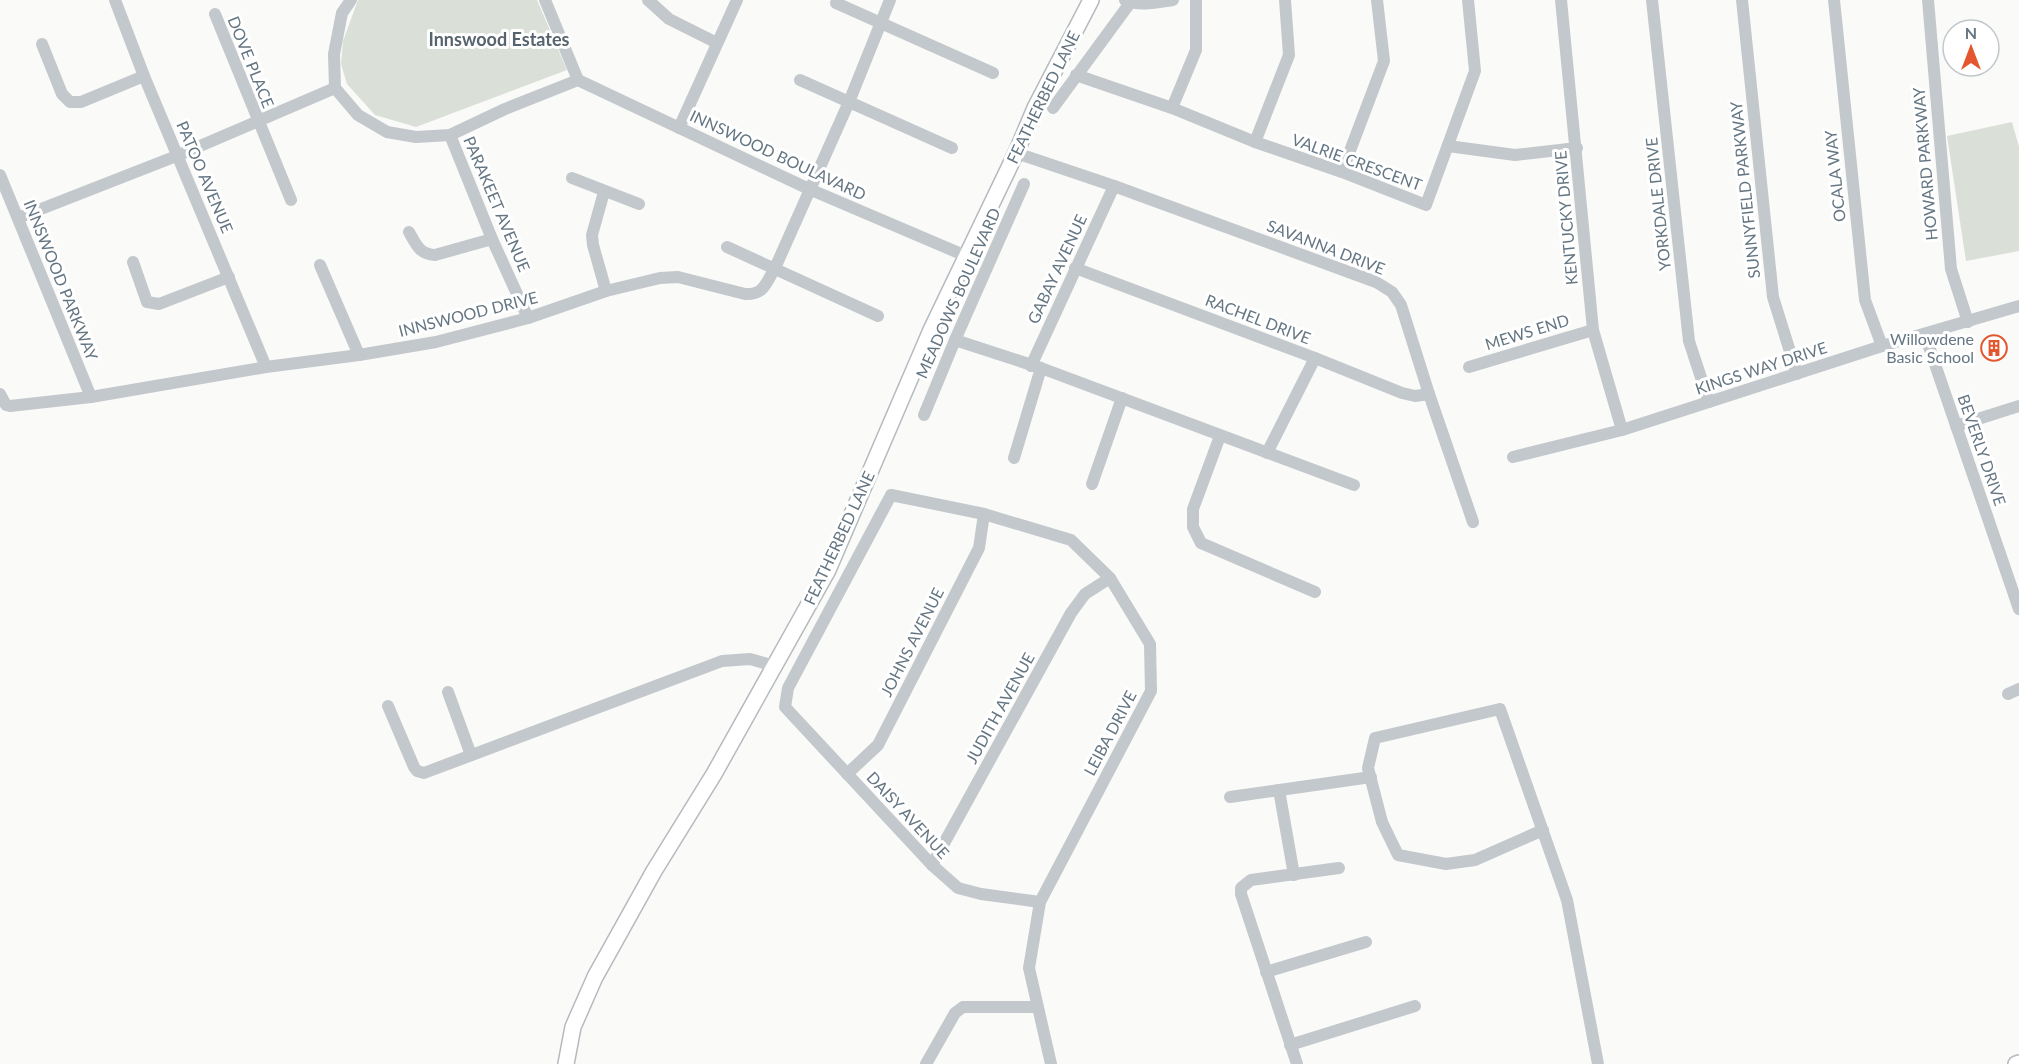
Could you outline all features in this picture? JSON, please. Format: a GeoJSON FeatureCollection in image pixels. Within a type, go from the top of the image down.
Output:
{"type":"FeatureCollection","features":[{"type":"Feature","properties":{"kind":"main road","name":"FEATHERBED LANE"},"geometry":{"type":"LineString","coordinates":[[566,1064],[573,1027],[595,976],[654,871],[714,774],[828,570],[931,330],[1016,153],[1035,108],[1091,0]]}},
{"type":"Feature","properties":{"kind":"street","name":"PATOO AVENUE"},"geometry":{"type":"LineString","coordinates":[[115,0],[144,76],[266,367]]}},
{"type":"Feature","properties":{"kind":"street"},"geometry":{"type":"LineString","coordinates":[[351,0],[342,13],[334,54],[335,88],[358,115],[387,132],[416,137],[450,135],[505,109],[578,80],[545,0]]}},
{"type":"Feature","properties":{"kind":"street"},"geometry":{"type":"LineString","coordinates":[[648,0],[669,19],[717,43]]}},
{"type":"Feature","properties":{"kind":"street"},"geometry":{"type":"LineString","coordinates":[[679,128],[737,0]]}},
{"type":"Feature","properties":{"kind":"street","name":"INNSWOOD DRIVE"},"geometry":{"type":"LineString","coordinates":[[0,394],[6,405],[10,406],[91,397],[266,367],[436,342],[528,318],[606,291],[660,278],[678,278],[746,294],[756,294],[764,288],[774,268],[849,102],[890,0]]}},
{"type":"Feature","properties":{"kind":"street"},"geometry":{"type":"LineString","coordinates":[[1053,108],[1127,1],[1155,3],[1173,0]]}},
{"type":"Feature","properties":{"kind":"street"},"geometry":{"type":"LineString","coordinates":[[1172,108],[1196,50],[1196,0]]}},
{"type":"Feature","properties":{"kind":"street"},"geometry":{"type":"LineString","coordinates":[[1255,142],[1289,55],[1285,0]]}},
{"type":"Feature","properties":{"kind":"street"},"geometry":{"type":"LineString","coordinates":[[1342,172],[1384,61],[1377,0]]}},
{"type":"Feature","properties":{"kind":"street","name":"VALRIE CRESCENT"},"geometry":{"type":"LineString","coordinates":[[1076,75],[1172,108],[1255,142],[1342,172],[1426,205],[1475,71],[1468,0]]}},
{"type":"Feature","properties":{"kind":"street","name":"KENTUCKY DRIVE"},"geometry":{"type":"LineString","coordinates":[[1561,0],[1593,330],[1622,430]]}},
{"type":"Feature","properties":{"kind":"street","name":"YORKDALE DRIVE"},"geometry":{"type":"LineString","coordinates":[[1652,0],[1689,340],[1709,402]]}},
{"type":"Feature","properties":{"kind":"street","name":"SUNNYFIELD PARKWAY"},"geometry":{"type":"LineString","coordinates":[[1742,0],[1773,297],[1797,374]]}},
{"type":"Feature","properties":{"kind":"street","name":"OCALA WAY"},"geometry":{"type":"LineString","coordinates":[[1834,0],[1865,300],[1882,346]]}},
{"type":"Feature","properties":{"kind":"street","name":"HOWARD PARKWAY"},"geometry":{"type":"LineString","coordinates":[[1928,0],[1951,269],[1968,322]]}},
{"type":"Feature","properties":{"kind":"street"},"geometry":{"type":"LineString","coordinates":[[836,3],[993,73]]}},
{"type":"Feature","properties":{"kind":"street","name":"DOVE PLACE"},"geometry":{"type":"LineString","coordinates":[[214,14],[291,200]]}},
{"type":"Feature","properties":{"kind":"street"},"geometry":{"type":"LineString","coordinates":[[42,44],[62,94],[70,102],[81,102],[144,76]]}},
{"type":"Feature","properties":{"kind":"street","name":"INNSWOOD BOULAVARD"},"geometry":{"type":"LineString","coordinates":[[578,80],[809,189],[966,256]]}},
{"type":"Feature","properties":{"kind":"street"},"geometry":{"type":"LineString","coordinates":[[800,80],[952,148]]}},
{"type":"Feature","properties":{"kind":"street"},"geometry":{"type":"LineString","coordinates":[[18,218],[258,123],[335,88]]}},
{"type":"Feature","properties":{"kind":"street","name":"PARAKEET AVENUE"},"geometry":{"type":"LineString","coordinates":[[450,135],[492,239],[528,318]]}},
{"type":"Feature","properties":{"kind":"street"},"geometry":{"type":"LineString","coordinates":[[1448,146],[1515,155],[1577,148]]}},
{"type":"Feature","properties":{"kind":"street","name":"SAVANNA DRIVE"},"geometry":{"type":"LineString","coordinates":[[1016,153],[1114,186],[1376,282],[1392,292],[1401,305],[1473,522]]}},
{"type":"Feature","properties":{"kind":"street","name":"INNSWOOD PARKWAY"},"geometry":{"type":"LineString","coordinates":[[0,175],[91,397]]}},
{"type":"Feature","properties":{"kind":"street"},"geometry":{"type":"LineString","coordinates":[[572,178],[639,204]]}},
{"type":"Feature","properties":{"kind":"street","name":"MEADOWS BOULEVARD"},"geometry":{"type":"LineString","coordinates":[[924,415],[1024,184]]}},
{"type":"Feature","properties":{"kind":"street","name":"GABAY AVENUE"},"geometry":{"type":"LineString","coordinates":[[1014,458],[1036,367],[1075,268],[1114,186]]}},
{"type":"Feature","properties":{"kind":"street"},"geometry":{"type":"LineString","coordinates":[[604,192],[592,235],[606,291]]}},
{"type":"Feature","properties":{"kind":"street"},"geometry":{"type":"LineString","coordinates":[[409,232],[420,251],[435,255],[492,239]]}},
{"type":"Feature","properties":{"kind":"street"},"geometry":{"type":"LineString","coordinates":[[727,247],[878,316]]}},
{"type":"Feature","properties":{"kind":"street"},"geometry":{"type":"LineString","coordinates":[[133,262],[143,296],[147,302],[152,304],[159,304],[229,277]]}},
{"type":"Feature","properties":{"kind":"street"},"geometry":{"type":"LineString","coordinates":[[320,266],[359,355]]}},
{"type":"Feature","properties":{"kind":"street","name":"RACHEL DRIVE"},"geometry":{"type":"LineString","coordinates":[[1075,268],[1402,393],[1415,396],[1429,394]]}},
{"type":"Feature","properties":{"kind":"street","name":"KINGS WAY DRIVE"},"geometry":{"type":"LineString","coordinates":[[1513,457],[1622,430],[1882,346],[2019,306]]}},
{"type":"Feature","properties":{"kind":"street","name":"MEWS END"},"geometry":{"type":"LineString","coordinates":[[1469,367],[1593,330]]}},
{"type":"Feature","properties":{"kind":"street","name":"BEVERLY DRIVE"},"geometry":{"type":"LineString","coordinates":[[1925,335],[2019,609]]}},
{"type":"Feature","properties":{"kind":"street"},"geometry":{"type":"LineString","coordinates":[[955,340],[1122,398],[1354,485]]}},
{"type":"Feature","properties":{"kind":"street"},"geometry":{"type":"LineString","coordinates":[[1267,453],[1315,358]]}},
{"type":"Feature","properties":{"kind":"street"},"geometry":{"type":"LineString","coordinates":[[1092,484],[1122,398]]}},
{"type":"Feature","properties":{"kind":"street"},"geometry":{"type":"LineString","coordinates":[[1956,426],[2019,406]]}},
{"type":"Feature","properties":{"kind":"street"},"geometry":{"type":"LineString","coordinates":[[1220,436],[1193,509],[1193,527],[1201,543],[1315,592]]}},
{"type":"Feature","properties":{"kind":"street","name":"LEIBA DRIVE"},"geometry":{"type":"LineString","coordinates":[[831,606],[891,495],[984,514],[1071,540],[1110,578],[1150,644],[1151,691],[1040,902],[1029,968],[1052,1064]]}},
{"type":"Feature","properties":{"kind":"street","name":"JOHNS AVENUE"},"geometry":{"type":"LineString","coordinates":[[847,774],[878,745],[979,548],[984,514]]}},
{"type":"Feature","properties":{"kind":"street","name":"JUDITH AVENUE"},"geometry":{"type":"LineString","coordinates":[[932,865],[1071,613],[1084,594],[1110,578]]}},
{"type":"Feature","properties":{"kind":"street"},"geometry":{"type":"LineString","coordinates":[[814,595],[831,606]]}},
{"type":"Feature","properties":{"kind":"street","name":"DAISY AVENUE"},"geometry":{"type":"LineString","coordinates":[[831,606],[788,688],[784,699],[785,707],[932,865],[958,888],[981,894],[1040,902]]}},
{"type":"Feature","properties":{"kind":"street"},"geometry":{"type":"LineString","coordinates":[[388,706],[417,771],[424,773],[722,661],[750,658],[775,666]]}},
{"type":"Feature","properties":{"kind":"street"},"geometry":{"type":"LineString","coordinates":[[448,692],[471,755]]}},
{"type":"Feature","properties":{"kind":"street"},"geometry":{"type":"LineString","coordinates":[[1543,830],[1475,860],[1446,864],[1398,855],[1382,822],[1368,768],[1375,738],[1500,710],[1543,830],[1567,900],[1598,1064]]}},
{"type":"Feature","properties":{"kind":"street"},"geometry":{"type":"LineString","coordinates":[[1230,797],[1371,777]]}},
{"type":"Feature","properties":{"kind":"street"},"geometry":{"type":"LineString","coordinates":[[1279,790],[1294,875]]}},
{"type":"Feature","properties":{"kind":"street"},"geometry":{"type":"LineString","coordinates":[[1297,1064],[1240,894],[1241,888],[1251,880],[1340,868]]}},
{"type":"Feature","properties":{"kind":"street"},"geometry":{"type":"LineString","coordinates":[[1266,972],[1365,942]]}},
{"type":"Feature","properties":{"kind":"street"},"geometry":{"type":"LineString","coordinates":[[1290,1045],[1415,1006]]}},
{"type":"Feature","properties":{"kind":"street"},"geometry":{"type":"LineString","coordinates":[[926,1064],[955,1013],[963,1007],[1037,1007]]}},
{"type":"Feature","properties":{"kind":"shaded area"},"geometry":{"type":"Polygon","coordinates":[[[358,0],[537,0],[567,70],[416,127],[375,115],[347,84],[341,64],[343,41],[358,0]]]}},
{"type":"Feature","properties":{"kind":"shaded area"},"geometry":{"type":"Polygon","coordinates":[[[2012,122],[2019,147],[2019,251],[1966,261],[1947,136],[2012,122]]]}},
{"type":"Feature","properties":{"kind":"place","name":"Willowdene Basic School"},"geometry":{"type":"Point","coordinates":[1994,348]}},
{"type":"Feature","properties":{"kind":"district","name":"Innswood Estates"},"geometry":{"type":"Point","coordinates":[499,40]}}]}
